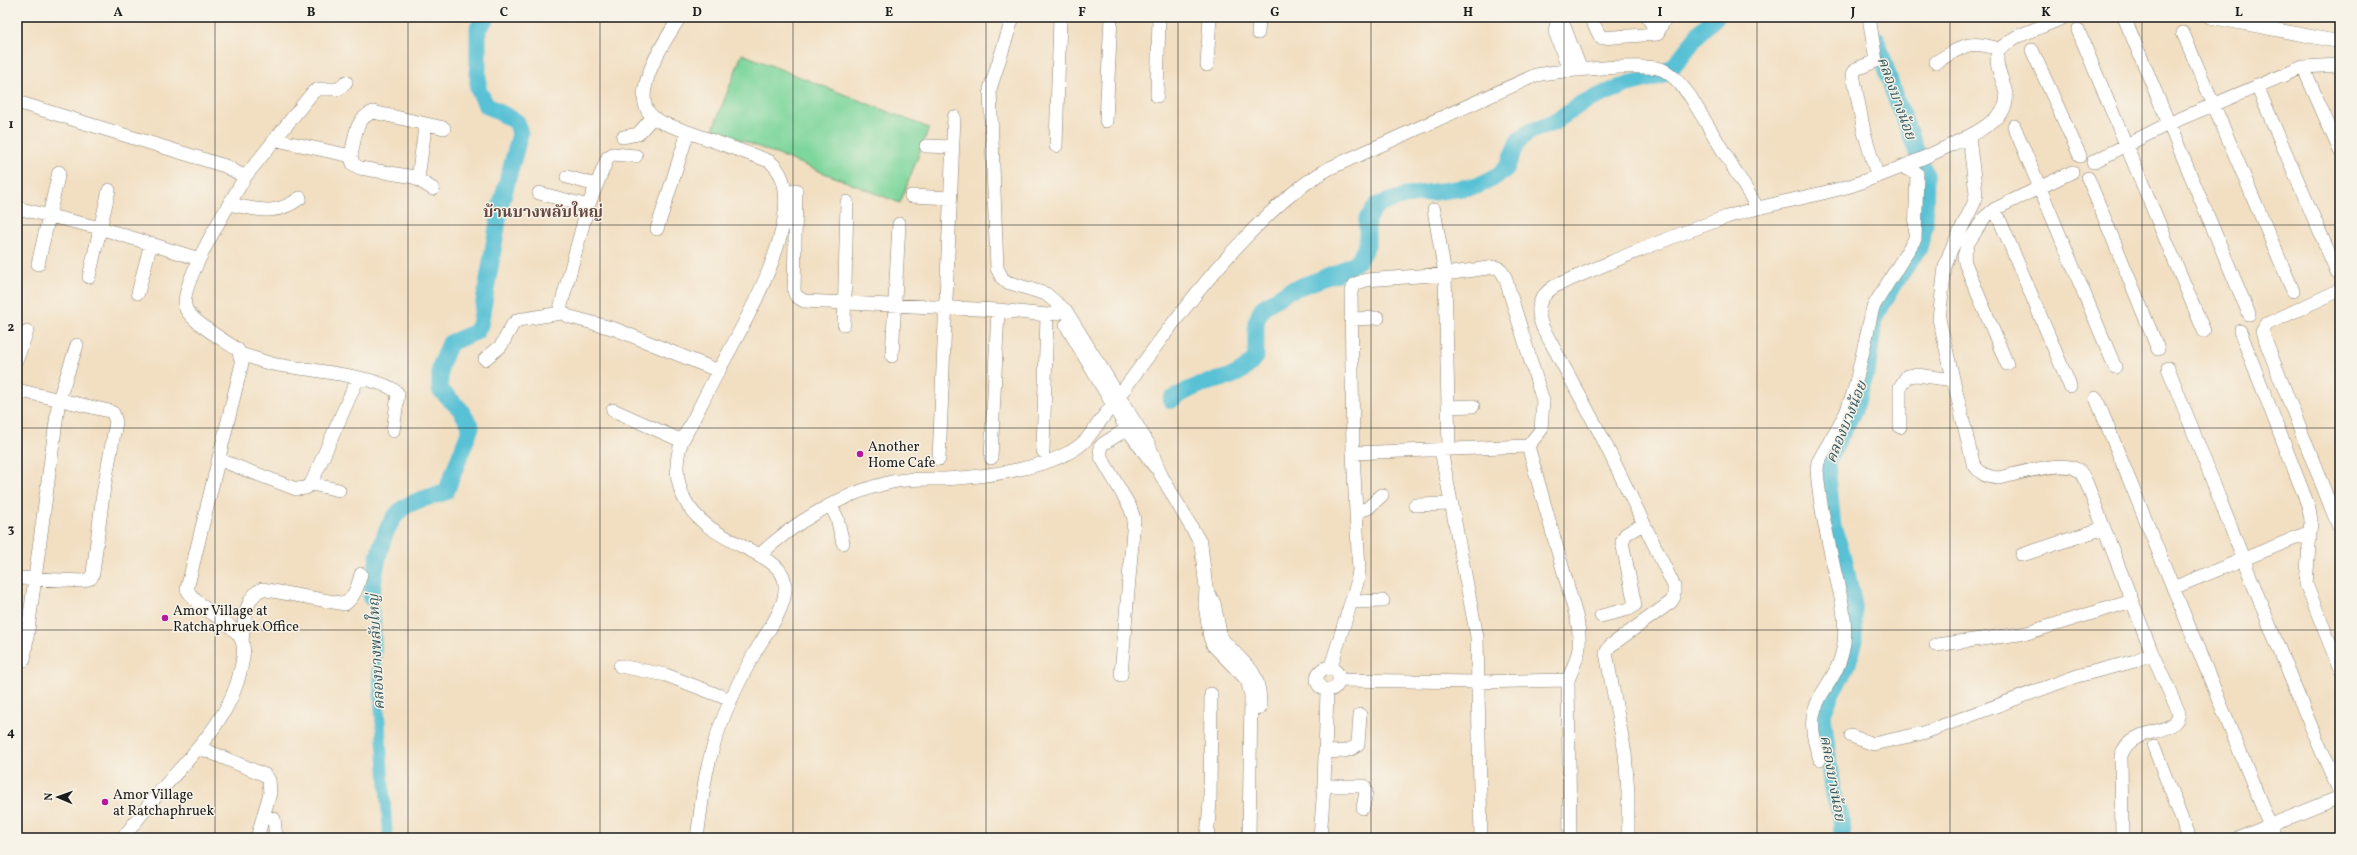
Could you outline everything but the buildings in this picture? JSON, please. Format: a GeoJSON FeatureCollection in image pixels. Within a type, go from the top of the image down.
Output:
{"type":"FeatureCollection","features":[{"type":"Feature","properties":{"kind":"street"},"geometry":{"type":"LineString","coordinates":[[680,17],[662,46],[646,84],[644,98],[648,111],[653,117],[688,132],[769,161],[777,169],[783,186],[784,210],[782,228],[772,264],[755,304],[718,371],[682,441],[677,454],[677,472],[682,494],[691,511],[710,528],[759,556],[781,573],[785,584],[785,593],[778,610],[731,700],[707,776],[697,838]]}},
{"type":"Feature","properties":{"kind":"street"},"geometry":{"type":"LineString","coordinates":[[1013,17],[992,80],[990,99],[997,268],[1002,278],[1007,282],[1034,288],[1046,294],[1118,395],[1148,460],[1161,474],[1201,544],[1206,589],[1205,605],[1210,637],[1213,645],[1237,662],[1247,680],[1251,695],[1253,786],[1258,838]]}},
{"type":"Feature","properties":{"kind":"street"},"geometry":{"type":"LineString","coordinates":[[1056,146],[1060,17]]}},
{"type":"Feature","properties":{"kind":"street"},"geometry":{"type":"LineString","coordinates":[[1106,121],[1111,17]]}},
{"type":"Feature","properties":{"kind":"street"},"geometry":{"type":"LineString","coordinates":[[1157,96],[1159,17]]}},
{"type":"Feature","properties":{"kind":"street"},"geometry":{"type":"LineString","coordinates":[[1207,65],[1210,17]]}},
{"type":"Feature","properties":{"kind":"street"},"geometry":{"type":"LineString","coordinates":[[1258,33],[1259,17]]}},
{"type":"Feature","properties":{"kind":"street"},"geometry":{"type":"LineString","coordinates":[[1590,17],[1601,38],[1657,34]]}},
{"type":"Feature","properties":{"kind":"street"},"geometry":{"type":"LineString","coordinates":[[1648,17],[1657,34]]}},
{"type":"Feature","properties":{"kind":"street"},"geometry":{"type":"LineString","coordinates":[[1657,34],[1666,17]]}},
{"type":"Feature","properties":{"kind":"street"},"geometry":{"type":"LineString","coordinates":[[1869,17],[1876,61],[1856,69],[1853,74],[1864,132],[1877,175]]}},
{"type":"Feature","properties":{"kind":"street"},"geometry":{"type":"LineString","coordinates":[[1628,838],[1628,792],[1625,753],[1606,652],[1610,646],[1671,602],[1675,592],[1672,580],[1601,435],[1543,328],[1538,314],[1539,301],[1548,291],[1569,280],[1723,218],[1757,207],[1850,186],[1904,166],[1969,137],[1996,118],[2006,104],[2006,95],[1996,62],[1999,49],[2016,37],[2065,17]]}},
{"type":"Feature","properties":{"kind":"street"},"geometry":{"type":"LineString","coordinates":[[2124,17],[2249,314]]}},
{"type":"Feature","properties":{"kind":"street"},"geometry":{"type":"LineString","coordinates":[[2219,18],[2340,42]]}},
{"type":"Feature","properties":{"kind":"street"},"geometry":{"type":"LineString","coordinates":[[1556,20],[1555,31],[1575,70]]}},
{"type":"Feature","properties":{"kind":"street"},"geometry":{"type":"LineString","coordinates":[[2078,30],[2204,331]]}},
{"type":"Feature","properties":{"kind":"street"},"geometry":{"type":"LineString","coordinates":[[2183,33],[2293,291]]}},
{"type":"Feature","properties":{"kind":"street"},"geometry":{"type":"LineString","coordinates":[[1936,62],[1967,44],[1982,44],[1999,49]]}},
{"type":"Feature","properties":{"kind":"street"},"geometry":{"type":"LineString","coordinates":[[2032,50],[2080,156]]}},
{"type":"Feature","properties":{"kind":"street"},"geometry":{"type":"LineString","coordinates":[[2093,162],[2168,124],[2303,67],[2340,65]]}},
{"type":"Feature","properties":{"kind":"street"},"geometry":{"type":"LineString","coordinates":[[2303,67],[2340,151]]}},
{"type":"Feature","properties":{"kind":"street"},"geometry":{"type":"LineString","coordinates":[[759,556],[781,536],[831,506],[864,490],[885,483],[974,476],[1038,464],[1060,458],[1082,444],[1214,270],[1280,204],[1313,178],[1354,157],[1536,75],[1575,70],[1641,68],[1661,69],[1673,77],[1690,96],[1757,207]]}},
{"type":"Feature","properties":{"kind":"street"},"geometry":{"type":"LineString","coordinates":[[241,640],[228,626],[197,602],[187,589],[220,460],[242,363],[238,350],[195,320],[185,306],[184,299],[191,256],[229,204],[245,177],[277,140],[313,92],[319,89],[339,89],[346,82]]}},
{"type":"Feature","properties":{"kind":"street"},"geometry":{"type":"LineString","coordinates":[[2256,86],[2337,272]]}},
{"type":"Feature","properties":{"kind":"street"},"geometry":{"type":"LineString","coordinates":[[17,102],[225,166],[245,177]]}},
{"type":"Feature","properties":{"kind":"street"},"geometry":{"type":"LineString","coordinates":[[433,189],[418,178],[360,168],[353,164],[351,156],[358,124],[366,115],[373,112],[444,128]]}},
{"type":"Feature","properties":{"kind":"street"},"geometry":{"type":"LineString","coordinates":[[939,459],[954,116]]}},
{"type":"Feature","properties":{"kind":"street"},"geometry":{"type":"LineString","coordinates":[[623,137],[638,134],[653,117]]}},
{"type":"Feature","properties":{"kind":"street"},"geometry":{"type":"LineString","coordinates":[[2014,126],[2039,189],[2115,367]]}},
{"type":"Feature","properties":{"kind":"street"},"geometry":{"type":"LineString","coordinates":[[418,178],[425,128]]}},
{"type":"Feature","properties":{"kind":"street"},"geometry":{"type":"LineString","coordinates":[[657,230],[688,132]]}},
{"type":"Feature","properties":{"kind":"street"},"geometry":{"type":"LineString","coordinates":[[1969,137],[1976,194],[1974,203],[1950,252],[1939,307],[1940,330],[1954,380],[1973,463],[1977,470],[1990,478],[1998,478],[2058,466],[2071,466],[2080,471],[2087,484],[2152,653],[2179,713],[2178,720],[2172,726],[2139,736],[2124,746],[2121,756],[2122,838]]}},
{"type":"Feature","properties":{"kind":"street"},"geometry":{"type":"LineString","coordinates":[[277,140],[351,156]]}},
{"type":"Feature","properties":{"kind":"street"},"geometry":{"type":"LineString","coordinates":[[926,146],[952,147]]}},
{"type":"Feature","properties":{"kind":"street"},"geometry":{"type":"LineString","coordinates":[[561,313],[560,304],[588,206],[596,185],[611,154],[636,156]]}},
{"type":"Feature","properties":{"kind":"street"},"geometry":{"type":"LineString","coordinates":[[2080,156],[2087,157],[2093,162],[2094,169],[2088,178],[2080,179],[2072,172],[2073,161],[2080,156]]}},
{"type":"Feature","properties":{"kind":"street"},"geometry":{"type":"LineString","coordinates":[[1820,759],[1814,742],[1812,729],[1814,711],[1817,700],[1841,658],[1845,617],[1822,511],[1817,469],[1818,462],[1846,413],[1854,392],[1872,307],[1915,239],[1917,173],[1904,166]]}},
{"type":"Feature","properties":{"kind":"street"},"geometry":{"type":"LineString","coordinates":[[38,264],[59,172]]}},
{"type":"Feature","properties":{"kind":"street"},"geometry":{"type":"LineString","coordinates":[[2007,364],[1964,256],[1968,243],[1977,226],[1995,209],[2072,172]]}},
{"type":"Feature","properties":{"kind":"street"},"geometry":{"type":"LineString","coordinates":[[567,177],[596,185]]}},
{"type":"Feature","properties":{"kind":"street"},"geometry":{"type":"LineString","coordinates":[[2088,178],[2158,349]]}},
{"type":"Feature","properties":{"kind":"street"},"geometry":{"type":"LineString","coordinates":[[88,277],[109,190]]}},
{"type":"Feature","properties":{"kind":"street"},"geometry":{"type":"LineString","coordinates":[[796,190],[794,291],[796,296],[804,301],[895,304],[998,310],[1057,311]]}},
{"type":"Feature","properties":{"kind":"street"},"geometry":{"type":"LineString","coordinates":[[539,193],[588,206]]}},
{"type":"Feature","properties":{"kind":"street"},"geometry":{"type":"LineString","coordinates":[[911,196],[950,198]]}},
{"type":"Feature","properties":{"kind":"street"},"geometry":{"type":"LineString","coordinates":[[229,204],[270,211],[284,208],[300,198]]}},
{"type":"Feature","properties":{"kind":"street"},"geometry":{"type":"LineString","coordinates":[[844,324],[847,202]]}},
{"type":"Feature","properties":{"kind":"street"},"geometry":{"type":"LineString","coordinates":[[17,208],[100,228],[191,256]]}},
{"type":"Feature","properties":{"kind":"street"},"geometry":{"type":"LineString","coordinates":[[1995,209],[2070,386]]}},
{"type":"Feature","properties":{"kind":"street"},"geometry":{"type":"LineString","coordinates":[[1434,210],[1445,274],[1449,407],[1445,450],[1452,504],[1477,637],[1476,682],[1481,838]]}},
{"type":"Feature","properties":{"kind":"street"},"geometry":{"type":"LineString","coordinates":[[892,356],[899,224]]}},
{"type":"Feature","properties":{"kind":"street"},"geometry":{"type":"LineString","coordinates":[[138,293],[151,243]]}},
{"type":"Feature","properties":{"kind":"street"},"geometry":{"type":"LineString","coordinates":[[1330,669],[1351,602],[1359,570],[1353,453],[1350,319],[1351,291],[1360,281],[1445,274],[1495,267],[1503,272],[1543,401],[1541,430],[1528,446],[1353,453]]}},
{"type":"Feature","properties":{"kind":"street"},"geometry":{"type":"LineString","coordinates":[[2340,290],[2266,324],[2262,332],[2340,530]]}},
{"type":"Feature","properties":{"kind":"street"},"geometry":{"type":"LineString","coordinates":[[991,458],[998,310]]}},
{"type":"Feature","properties":{"kind":"street"},"geometry":{"type":"LineString","coordinates":[[1043,450],[1057,311]]}},
{"type":"Feature","properties":{"kind":"street"},"geometry":{"type":"LineString","coordinates":[[485,359],[502,346],[513,324],[518,320],[561,313],[615,329],[718,371]]}},
{"type":"Feature","properties":{"kind":"street"},"geometry":{"type":"LineString","coordinates":[[1350,319],[1378,318]]}},
{"type":"Feature","properties":{"kind":"street"},"geometry":{"type":"LineString","coordinates":[[17,359],[27,331]]}},
{"type":"Feature","properties":{"kind":"street"},"geometry":{"type":"LineString","coordinates":[[2240,331],[2308,505],[2311,520],[2306,584],[2340,669]]}},
{"type":"Feature","properties":{"kind":"street"},"geometry":{"type":"LineString","coordinates":[[24,660],[59,399],[77,345]]}},
{"type":"Feature","properties":{"kind":"street"},"geometry":{"type":"LineString","coordinates":[[240,354],[271,363],[358,378],[396,390],[398,394],[398,405],[393,431]]}},
{"type":"Feature","properties":{"kind":"street"},"geometry":{"type":"LineString","coordinates":[[2168,368],[2244,557],[2266,620],[2340,793]]}},
{"type":"Feature","properties":{"kind":"street"},"geometry":{"type":"LineString","coordinates":[[1900,427],[1900,386],[1907,376],[1917,375],[1954,380]]}},
{"type":"Feature","properties":{"kind":"street"},"geometry":{"type":"LineString","coordinates":[[220,460],[296,489],[306,488],[311,484],[358,378]]}},
{"type":"Feature","properties":{"kind":"street"},"geometry":{"type":"LineString","coordinates":[[17,390],[109,411],[114,414],[116,422],[103,494],[93,573],[91,578],[83,581],[17,578]]}},
{"type":"Feature","properties":{"kind":"street"},"geometry":{"type":"LineString","coordinates":[[2096,398],[2272,832]]}},
{"type":"Feature","properties":{"kind":"street"},"geometry":{"type":"LineString","coordinates":[[1449,407],[1473,406]]}},
{"type":"Feature","properties":{"kind":"street"},"geometry":{"type":"LineString","coordinates":[[613,410],[682,441]]}},
{"type":"Feature","properties":{"kind":"street"},"geometry":{"type":"LineString","coordinates":[[1121,675],[1134,520],[1130,506],[1100,457],[1100,452],[1103,444],[1132,426]]}},
{"type":"Feature","properties":{"kind":"street"},"geometry":{"type":"LineString","coordinates":[[1528,446],[1577,620],[1580,639],[1578,656],[1568,680],[1570,838]]}},
{"type":"Feature","properties":{"kind":"street"},"geometry":{"type":"LineString","coordinates":[[311,484],[339,490]]}},
{"type":"Feature","properties":{"kind":"street"},"geometry":{"type":"LineString","coordinates":[[1357,512],[1368,508],[1382,495]]}},
{"type":"Feature","properties":{"kind":"street"},"geometry":{"type":"LineString","coordinates":[[1415,505],[1452,504]]}},
{"type":"Feature","properties":{"kind":"street"},"geometry":{"type":"LineString","coordinates":[[831,506],[837,518],[843,543]]}},
{"type":"Feature","properties":{"kind":"street"},"geometry":{"type":"LineString","coordinates":[[1602,616],[1630,609],[1635,605],[1622,542],[1626,534],[1644,524]]}},
{"type":"Feature","properties":{"kind":"street"},"geometry":{"type":"LineString","coordinates":[[2022,555],[2104,528]]}},
{"type":"Feature","properties":{"kind":"street"},"geometry":{"type":"LineString","coordinates":[[2173,588],[2244,557],[2310,532]]}},
{"type":"Feature","properties":{"kind":"street"},"geometry":{"type":"LineString","coordinates":[[123,838],[156,795],[200,748],[220,719],[234,690],[244,654],[241,640],[249,602],[257,591],[262,589],[344,604],[351,599],[357,590],[361,574]]}},
{"type":"Feature","properties":{"kind":"street"},"geometry":{"type":"LineString","coordinates":[[1351,602],[1383,601]]}},
{"type":"Feature","properties":{"kind":"street"},"geometry":{"type":"LineString","coordinates":[[1936,645],[2027,632],[2132,601]]}},
{"type":"Feature","properties":{"kind":"street"},"geometry":{"type":"LineString","coordinates":[[1850,736],[1873,744],[1923,733],[2077,676],[2135,662],[2152,653]]}},
{"type":"Feature","properties":{"kind":"street"},"geometry":{"type":"LineString","coordinates":[[620,666],[666,675],[731,700]]}},
{"type":"Feature","properties":{"kind":"street"},"geometry":{"type":"LineString","coordinates":[[1330,669],[1336,672],[1339,680],[1336,686],[1328,691],[1318,685],[1317,678],[1320,672],[1330,669]]}},
{"type":"Feature","properties":{"kind":"street"},"geometry":{"type":"LineString","coordinates":[[1339,680],[1476,682],[1568,680]]}},
{"type":"Feature","properties":{"kind":"street"},"geometry":{"type":"LineString","coordinates":[[1320,838],[1328,691]]}},
{"type":"Feature","properties":{"kind":"street"},"geometry":{"type":"LineString","coordinates":[[1207,838],[1210,802],[1212,694]]}},
{"type":"Feature","properties":{"kind":"street"},"geometry":{"type":"LineString","coordinates":[[1325,752],[1354,749],[1358,744],[1360,715]]}},
{"type":"Feature","properties":{"kind":"street"},"geometry":{"type":"LineString","coordinates":[[2154,747],[2189,838]]}},
{"type":"Feature","properties":{"kind":"street"},"geometry":{"type":"LineString","coordinates":[[200,748],[265,775],[269,780],[270,793],[257,838]]}},
{"type":"Feature","properties":{"kind":"street"},"geometry":{"type":"LineString","coordinates":[[1249,838],[1253,786]]}},
{"type":"Feature","properties":{"kind":"street"},"geometry":{"type":"LineString","coordinates":[[1324,786],[1364,786],[1366,792],[1363,808]]}},
{"type":"Feature","properties":{"kind":"street"},"geometry":{"type":"LineString","coordinates":[[2240,838],[2272,832],[2340,797]]}},
{"type":"Feature","properties":{"kind":"street"},"geometry":{"type":"LineString","coordinates":[[264,815],[274,819],[276,838]]}},
{"type":"Feature","properties":{"kind":"green space"},"geometry":{"type":"Polygon","coordinates":[[[742,54],[929,128],[900,203],[713,129],[742,54]]]}},
{"type":"Feature","properties":{"kind":"waterway","name":"คลองบางพลับใหญ่"},"geometry":{"type":"LineString","coordinates":[[371,598],[377,560],[385,533],[391,522],[399,512],[408,505],[446,492],[471,427],[460,409],[440,390],[440,367],[450,343],[476,332],[480,325],[501,204],[520,134],[517,122],[486,105],[478,89],[478,28],[487,17]]}},
{"type":"Feature","properties":{"kind":"waterway"},"geometry":{"type":"LineString","coordinates":[[1171,400],[1202,384],[1234,375],[1249,365],[1256,357],[1256,322],[1262,308],[1288,291],[1338,273],[1358,261],[1367,245],[1367,219],[1377,205],[1405,196],[1477,186],[1492,179],[1506,169],[1518,141],[1530,131],[1553,123],[1582,103],[1628,84],[1660,76],[1674,66],[1700,32],[1716,17]]}},
{"type":"Feature","properties":{"kind":"waterway","name":"คลองบางน้อย"},"geometry":{"type":"LineString","coordinates":[[1842,838],[1841,816],[1832,789],[1823,714],[1832,692],[1848,664],[1854,640],[1854,606],[1844,558],[1833,527],[1827,462],[1854,411],[1868,367],[1874,319],[1894,284],[1919,248],[1925,225],[1926,175],[1894,94],[1877,39]]}},
{"type":"Feature","properties":{"kind":"waterway","name":"คลองบางพลับใหญ่"},"geometry":{"type":"LineString","coordinates":[[371,598],[376,619],[377,670],[388,838]]}},
{"type":"Feature","properties":{"kind":"place","name":"Another Home Cafe"},"geometry":{"type":"Point","coordinates":[860,454]}},
{"type":"Feature","properties":{"kind":"place","name":"Amor Village at Ratchaphruek Office"},"geometry":{"type":"Point","coordinates":[165,618]}},
{"type":"Feature","properties":{"kind":"place","name":"Amor Village at Ratchaphruek"},"geometry":{"type":"Point","coordinates":[105,802]}},
{"type":"Feature","properties":{"kind":"district","name":"บ้านบางพลับใหญ่"},"geometry":{"type":"Point","coordinates":[543,211]}}]}
